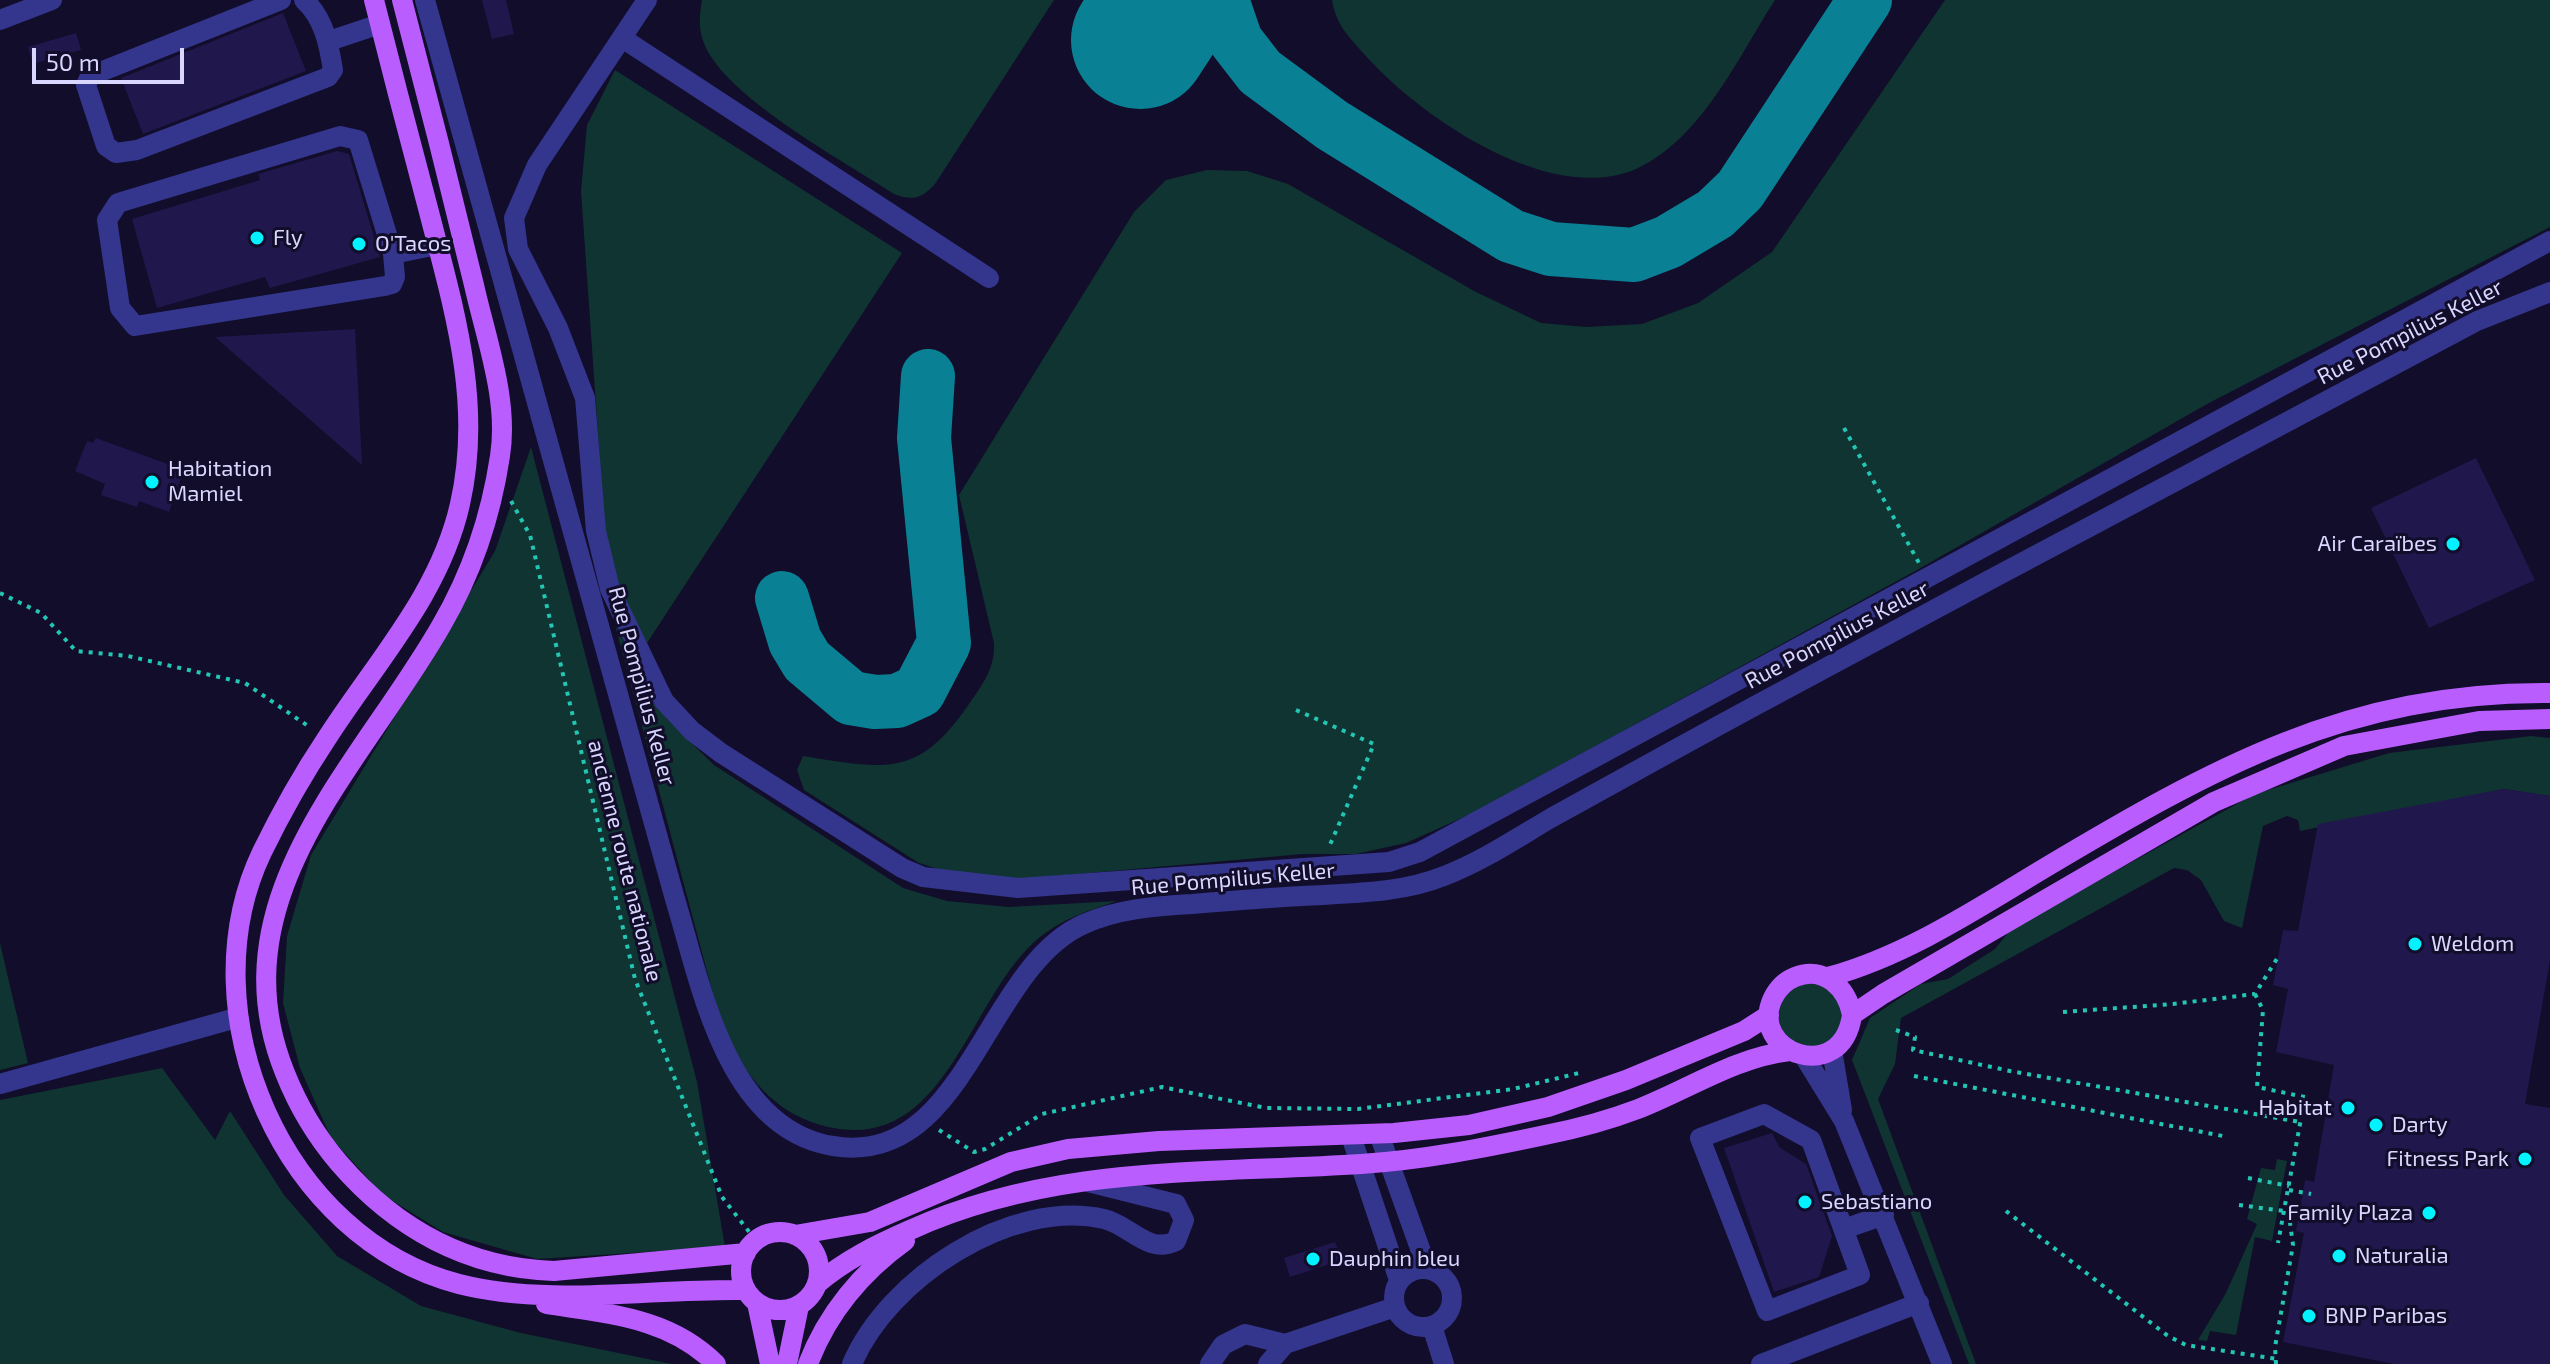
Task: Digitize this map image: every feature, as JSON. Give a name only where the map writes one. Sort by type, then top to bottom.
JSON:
[{"type":"main road","points":[[374,0],[458,321],[471,412],[460,505],[437,572],[326,739],[267,843],[252,879],[235,966],[236,1018],[265,1107],[292,1160],[345,1220],[408,1263],[453,1282],[531,1301],[644,1320],[677,1333],[716,1364]]},
{"type":"main road","points":[[402,0],[495,374],[501,449],[481,540],[463,585],[440,628],[318,814],[285,883],[265,968],[264,1004],[272,1040],[290,1086],[320,1141],[384,1210],[459,1253],[524,1270],[554,1271],[751,1247],[773,1233],[795,1235],[870,1222],[1011,1162],[1068,1149],[1159,1141],[1379,1134],[1469,1125],[1548,1107],[1641,1074],[1744,1031],[1769,1015]]},
{"type":"main road","points":[[1797,1053],[1774,1036],[1769,1015],[1771,1003],[1784,983],[1805,974],[1828,977],[1900,951],[2209,773],[2287,740],[2346,720],[2424,703],[2550,693]]},
{"type":"main road","points":[[1852,1015],[1914,974],[2214,802],[2331,752],[2382,737],[2479,721],[2550,719]]},
{"type":"main road","points":[[787,1364],[799,1306],[817,1284],[853,1257],[938,1216],[989,1199],[1077,1180],[1159,1171],[1360,1164],[1471,1150],[1557,1133],[1637,1109],[1756,1058],[1832,1050],[1846,1035],[1852,1015],[1845,993],[1828,977]]},
{"type":"main road","points":[[808,1364],[828,1320],[854,1287],[888,1254],[938,1216]]},
{"type":"main road","points":[[795,1235],[816,1255],[817,1284]]},
{"type":"main road","points":[[751,1247],[741,1272],[752,1296],[770,1364]]},
{"type":"main road","points":[[519,1296],[752,1296],[785,1310],[799,1306]]},
{"type":"street","points":[[0,20],[52,0]]},
{"type":"street","points":[[281,0],[90,76],[86,85],[106,146],[116,153],[137,150],[322,81],[333,70],[329,41],[315,4]]},
{"type":"street","name":"Rue Pompilius Keller","points":[[425,0],[675,899],[715,1028],[731,1065],[774,1119],[799,1135],[832,1146],[868,1147],[899,1137],[924,1119],[966,1068],[1022,979],[1044,952],[1068,932],[1089,922],[1140,907],[1380,892],[1446,876],[1761,702],[2449,336],[2550,292]]},
{"type":"street","points":[[647,0],[537,165],[514,218],[518,249],[558,328],[585,398],[596,531],[610,589],[664,701],[692,731],[721,753],[902,868],[923,877],[1018,888],[1389,862],[1445,841],[2550,241]]},
{"type":"street","points":[[329,41],[380,24]]},
{"type":"street","points":[[622,38],[989,278]]},
{"type":"street","points":[[340,136],[358,140],[393,254],[395,277],[392,284],[385,286],[135,326],[120,308],[107,220],[118,203],[340,136]]},
{"type":"street","points":[[393,254],[437,245]]},
{"type":"street","points":[[0,1084],[236,1018]]},
{"type":"street","points":[[1832,1050],[1844,1121]]},
{"type":"street","points":[[1797,1053],[1844,1121],[1942,1364]]},
{"type":"street","points":[[1764,1114],[1811,1140],[1844,1229],[1860,1275],[1767,1311],[1700,1138],[1764,1114]]},
{"type":"street","points":[[1379,1134],[1427,1268],[1446,1279],[1451,1289],[1449,1312],[1432,1326],[1410,1324],[1395,1307],[1395,1289],[1407,1273],[1427,1268]]},
{"type":"street","points":[[1351,1136],[1399,1280]]},
{"type":"street","points":[[852,1364],[872,1328],[906,1287],[964,1247],[989,1234],[1042,1219],[1076,1217],[1103,1219],[1120,1225],[1143,1241],[1160,1246],[1176,1241],[1184,1220],[1176,1204],[1077,1180]]},
{"type":"street","points":[[1844,1229],[1884,1215]]},
{"type":"street","points":[[1761,1364],[1919,1303]]},
{"type":"street","points":[[1268,1364],[1291,1342],[1395,1307]]},
{"type":"street","points":[[1432,1326],[1444,1364]]},
{"type":"street","points":[[1210,1364],[1223,1345],[1245,1334],[1291,1342]]},
{"type":"street","points":[[1278,1364],[1291,1342]]},
{"type":"path","points":[[1844,428],[1928,579]]},
{"type":"path","name":"ancienne route nationale","points":[[497,476],[530,535],[635,979],[722,1197],[751,1247]]},
{"type":"path","points":[[0,593],[41,613],[76,651],[128,656],[245,683],[326,739]]},
{"type":"path","points":[[1296,710],[1374,744],[1320,867]]},
{"type":"path","points":[[2255,994],[2278,957]]},
{"type":"path","points":[[2063,1012],[2159,1006],[2255,994]]},
{"type":"path","points":[[2255,994],[2263,1010],[2257,1087],[2305,1097],[2278,1243]]},
{"type":"path","points":[[1896,1030],[1915,1037],[1913,1050],[2010,1071],[2300,1122]]},
{"type":"path","points":[[924,1119],[974,1152],[985,1149],[1042,1114],[1162,1087],[1266,1108],[1358,1109],[1513,1089],[1579,1073]]},
{"type":"path","points":[[1914,1076],[2228,1137]]},
{"type":"path","points":[[2248,1178],[2311,1194]]},
{"type":"path","points":[[2006,1211],[2168,1336],[2186,1345],[2276,1361],[2275,1347],[2293,1245],[2287,1202]]},
{"type":"path","points":[[2239,1205],[2285,1211]]},
{"type":"green space","points":[[702,0],[1054,0],[935,184],[921,196],[906,198],[894,194],[819,147],[739,89],[719,68],[706,48],[700,24]]},
{"type":"green space","points":[[1332,0],[1775,0],[1717,94],[1682,137],[1638,168],[1604,177],[1567,176],[1528,166],[1490,150],[1453,129],[1389,79],[1365,55],[1340,24]]},
{"type":"green space","points":[[1945,0],[2550,0],[2550,227],[2207,404],[1917,570],[1473,813],[1406,843],[1356,854],[1303,854],[1011,880],[954,874],[919,863],[804,790],[797,770],[803,756],[878,765],[916,757],[951,728],[983,683],[990,668],[994,643],[959,495],[1134,212],[1166,180],[1207,170],[1247,171],[1288,184],[1474,291],[1541,323],[1586,327],[1642,324],[1698,303],[1772,252]]},
{"type":"green space","points":[[615,70],[902,253],[647,643],[623,603],[606,548],[581,191],[587,125]]},
{"type":"green space","points":[[531,447],[697,1082],[725,1247],[537,1259],[443,1232],[383,1195],[331,1138],[300,1068],[283,1003],[287,936],[311,855],[495,551]]},
{"type":"green space","points":[[615,625],[667,719],[714,765],[903,888],[947,901],[1009,907],[1117,901],[1067,920],[1040,937],[1015,963],[952,1064],[929,1094],[902,1117],[869,1129],[828,1127],[794,1114],[756,1083],[725,1039]]},
{"type":"green space","points":[[2531,736],[2550,738],[2550,796],[2504,789],[2300,831],[2298,820],[2287,816],[2263,826],[2242,928],[2224,921],[2201,880],[2187,870],[2174,868],[1901,1018],[1895,1064],[1878,1099],[1976,1364],[1969,1364],[1852,1060],[1870,1018],[1921,984],[1948,979],[1995,949],[2012,928],[2255,794],[2389,753]]},
{"type":"green space","points":[[0,943],[28,1063],[0,1070]]},
{"type":"green space","points":[[1810,983],[1833,992],[1842,1015],[1833,1038],[1810,1047],[1787,1038],[1778,1015],[1787,992]]},
{"type":"green space","points":[[162,1068],[215,1140],[230,1111],[284,1195],[337,1256],[421,1306],[521,1333],[672,1364],[0,1364],[0,1100]]},
{"type":"green space","points":[[2277,1159],[2287,1161],[2272,1241],[2255,1237],[2236,1335],[2210,1331],[2207,1341],[2198,1340],[2226,1293],[2257,1224],[2247,1219],[2261,1168],[2275,1170]]},
{"type":"building","points":[[482,0],[506,0],[514,34],[492,39]]},
{"type":"building","points":[[283,13],[306,71],[143,134],[121,78]]},
{"type":"building","points":[[76,33],[81,50],[33,64],[28,47]]},
{"type":"building","name":"Fly","points":[[337,151],[349,154],[380,257],[270,288],[265,277],[157,308],[132,219],[260,180],[258,174]]},
{"type":"building","points":[[355,329],[362,465],[215,337]]},
{"type":"building","points":[[96,438],[184,470],[169,512],[139,501],[137,507],[101,495],[105,484],[75,471],[87,441],[93,443]]},
{"type":"building","name":"Air Caraïbes","points":[[2476,458],[2535,580],[2429,628],[2371,508]]},
{"type":"building","points":[[2504,789],[2550,796],[2550,960],[2525,1104],[2550,1108],[2550,1364],[2394,1364],[2283,1342],[2304,1233],[2296,1231],[2305,1180],[2314,1182],[2334,1065],[2276,1052],[2288,989],[2273,985],[2283,930],[2298,931],[2318,824]]},
{"type":"building","points":[[1772,1133],[1779,1147],[1806,1164],[1832,1236],[1819,1277],[1774,1292],[1724,1148]]},
{"type":"building","name":"Dauphin bleu","points":[[1335,1242],[1342,1260],[1290,1277],[1284,1258]]},
{"type":"taxiway","points":[[1222,0],[1236,41],[1260,72],[1332,125],[1511,236],[1551,249],[1634,255],[1668,242],[1715,214],[1740,190],[1865,0]]},
{"type":"taxiway","points":[[782,598],[795,641],[807,661],[851,698],[875,702],[897,701],[919,691],[944,643],[924,438],[928,376]]},
{"type":"runway","points":[[1140,40],[1166,0]]},
{"type":"place","name":"Fly","points":[[257,238]]},
{"type":"place","name":"O'Tacos","points":[[359,244]]},
{"type":"place","name":"Habitation Mamiel","points":[[152,482]]},
{"type":"place","name":"Air Caraïbes","points":[[2453,544]]},
{"type":"place","name":"Weldom","points":[[2415,944]]},
{"type":"place","name":"Habitat","points":[[2348,1108]]},
{"type":"place","name":"Darty","points":[[2376,1125]]},
{"type":"place","name":"Fitness Park","points":[[2525,1159]]},
{"type":"place","name":"Sebastiano","points":[[1805,1202]]},
{"type":"place","name":"Family Plaza","points":[[2429,1213]]},
{"type":"place","name":"Naturalia","points":[[2339,1256]]},
{"type":"place","name":"Dauphin bleu","points":[[1313,1259]]},
{"type":"place","name":"BNP Paribas","points":[[2309,1316]]}]
